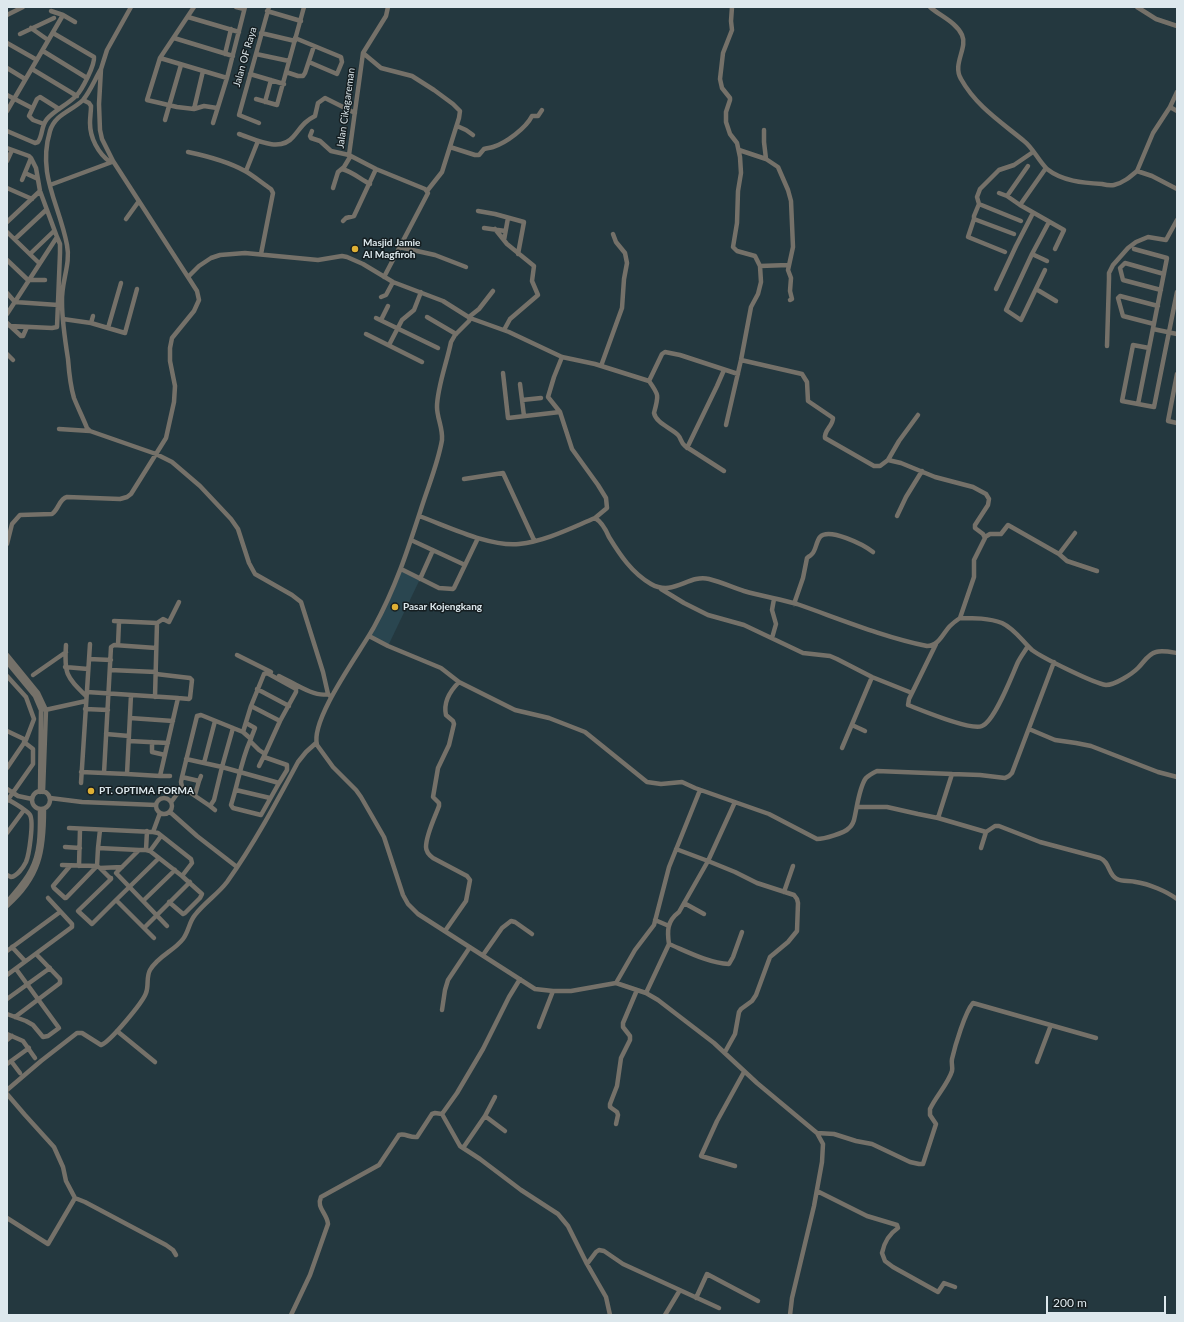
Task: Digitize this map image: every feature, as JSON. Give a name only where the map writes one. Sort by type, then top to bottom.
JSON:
[{"type":"street","points":[[7,15],[23,7]]},
{"type":"street","points":[[90,431],[87,428],[74,397],[71,384],[62,301],[63,285],[69,258],[61,221],[50,185],[45,156],[51,129],[59,116],[83,100],[101,69],[107,50],[131,7]]},
{"type":"street","points":[[194,7],[160,58],[147,100],[170,106],[194,109],[204,106],[217,108]]},
{"type":"street","points":[[213,124],[227,78],[245,8],[236,7]]},
{"type":"street","points":[[256,99],[277,105],[304,7]]},
{"type":"street","name":"Jalan Cikagareman","points":[[388,7],[386,16],[363,53],[349,156],[376,169],[408,181],[427,191]]},
{"type":"street","points":[[726,425],[741,360],[751,307],[760,285],[761,275],[758,259],[754,255],[735,251],[733,248],[737,223],[738,191],[741,173],[737,143],[730,134],[726,122],[726,112],[730,99],[722,88],[720,79],[723,52],[732,30],[732,7]]},
{"type":"street","points":[[930,7],[959,30],[962,36],[961,57],[958,72],[975,101],[1026,143],[1038,160],[1046,168],[1064,178],[1092,184],[1113,185],[1127,180],[1137,171],[1153,133],[1170,108],[1177,92]]},
{"type":"street","points":[[1137,7],[1156,19],[1177,26]]},
{"type":"street","points":[[50,9],[75,22]]},
{"type":"street","points":[[50,9],[56,25]]},
{"type":"street","points":[[268,9],[301,21]]},
{"type":"street","name":"Jalan OF Raya","points":[[259,123],[239,115],[239,111],[268,9]]},
{"type":"street","points":[[7,111],[63,15]]},
{"type":"street","points":[[188,17],[239,32]]},
{"type":"street","points":[[20,34],[54,18]]},
{"type":"street","points":[[31,28],[48,40]]},
{"type":"street","points":[[225,54],[231,29]]},
{"type":"street","points":[[7,131],[38,143],[40,141],[44,124],[59,108],[77,96],[87,78],[93,65],[94,57],[53,33]]},
{"type":"street","points":[[261,33],[295,39],[341,57],[342,62],[337,74],[309,62]]},
{"type":"street","points":[[174,38],[232,56]]},
{"type":"street","points":[[7,43],[37,60]]},
{"type":"street","points":[[286,72],[303,76],[314,46]]},
{"type":"street","points":[[43,51],[87,78]]},
{"type":"street","points":[[363,53],[381,68],[412,76],[453,104],[460,112],[457,126],[440,176],[427,191],[428,195],[384,277]]},
{"type":"street","points":[[256,54],[289,61]]},
{"type":"street","points":[[160,58],[227,78]]},
{"type":"street","points":[[165,120],[181,65]]},
{"type":"street","points":[[7,68],[25,79]]},
{"type":"street","points":[[32,69],[77,96]]},
{"type":"street","points":[[7,544],[12,524],[20,515],[52,514],[62,500],[67,497],[120,499],[127,497],[135,488],[166,438],[174,402],[175,386],[170,361],[172,338],[194,311],[199,300],[197,291],[188,276],[112,162],[102,139],[100,130],[99,104],[101,69]]},
{"type":"street","points":[[194,109],[203,71]]},
{"type":"street","points":[[250,74],[284,84]]},
{"type":"street","points":[[265,102],[271,80]]},
{"type":"street","points":[[7,94],[32,108]]},
{"type":"street","points":[[44,124],[30,118],[29,113],[37,99],[40,97],[59,108]]},
{"type":"street","points":[[239,134],[258,141],[282,145],[289,142],[307,119],[315,116],[318,103],[323,98],[355,113]]},
{"type":"street","points":[[83,100],[91,106],[91,133],[96,145],[104,157],[112,162]]},
{"type":"street","points":[[1170,108],[1177,111]]},
{"type":"street","points":[[450,147],[479,155],[484,149],[494,147],[512,137],[525,126],[532,116],[538,116],[542,110]]},
{"type":"street","points":[[457,126],[466,130],[473,136]]},
{"type":"street","points":[[764,130],[766,159]]},
{"type":"street","points":[[312,131],[310,136],[311,138],[320,141],[331,151],[349,156],[342,169],[338,172],[334,188]]},
{"type":"street","points":[[246,171],[258,141]]},
{"type":"street","points":[[7,161],[10,149],[31,158],[36,168],[40,192],[46,210],[60,244],[58,324],[56,328],[8,325]]},
{"type":"street","points":[[739,150],[766,159],[778,166],[786,185],[790,201],[793,247],[788,265],[788,272],[791,278],[790,291],[792,299],[790,300]]},
{"type":"street","points":[[188,152],[206,156],[246,171],[271,189],[272,193],[261,254]]},
{"type":"street","points":[[1005,252],[968,237],[979,204],[977,199],[978,192],[1002,168],[1016,164],[1033,152]]},
{"type":"street","points":[[22,180],[31,158]]},
{"type":"street","points":[[50,185],[112,162]]},
{"type":"street","points":[[1007,196],[1028,166]]},
{"type":"street","points":[[1020,204],[1046,168]]},
{"type":"street","points":[[342,169],[352,172],[358,178],[370,184]]},
{"type":"street","points":[[343,221],[346,218],[354,216],[376,169]]},
{"type":"street","points":[[1137,171],[1152,176],[1177,189]]},
{"type":"street","points":[[25,173],[38,179]]},
{"type":"street","points":[[7,188],[32,198]]},
{"type":"street","points":[[7,222],[40,192]]},
{"type":"street","points":[[999,193],[1007,196],[1033,213],[1064,230],[1055,249]]},
{"type":"street","points":[[126,219],[139,201]]},
{"type":"street","points":[[979,204],[1021,221]]},
{"type":"street","points":[[15,239],[46,210]]},
{"type":"street","points":[[478,211],[524,222],[518,254]]},
{"type":"street","points":[[996,289],[1033,213]]},
{"type":"street","points":[[504,240],[508,218]]},
{"type":"street","points":[[974,219],[1014,234]]},
{"type":"street","points":[[1107,346],[1110,269],[1128,248],[1143,238],[1150,236],[1164,241],[1166,240],[1177,220]]},
{"type":"street","points":[[1045,270],[1021,320],[1006,310],[1032,254],[1049,222]]},
{"type":"street","points":[[484,228],[505,231]]},
{"type":"street","points":[[495,230],[518,254],[534,266],[532,281],[538,295],[510,319],[504,330]]},
{"type":"street","points":[[30,254],[54,231]]},
{"type":"street","points":[[7,232],[39,263]]},
{"type":"street","points":[[601,366],[622,308],[627,263],[625,253],[616,242],[612,234]]},
{"type":"street","points":[[7,314],[57,237]]},
{"type":"street","points":[[399,247],[435,256],[466,267]]},
{"type":"street","points":[[1134,249],[1167,258],[1138,404]]},
{"type":"street","points":[[188,276],[211,258],[220,255],[245,253],[276,255],[295,259],[318,260],[342,256],[354,259],[393,282],[443,301],[469,317],[504,330],[562,356],[649,380],[658,396],[654,416],[678,436],[682,444],[687,448],[724,471]]},
{"type":"street","points":[[1032,254],[1047,262]]},
{"type":"street","points":[[7,260],[28,280],[45,280]]},
{"type":"street","points":[[1161,290],[1123,280],[1120,268],[1125,263],[1164,274]]},
{"type":"street","points":[[760,266],[788,265]]},
{"type":"street","points":[[34,271],[37,279]]},
{"type":"street","points":[[381,297],[386,295],[393,282]]},
{"type":"street","points":[[108,328],[120,283]]},
{"type":"street","points":[[63,319],[90,323],[125,333],[137,289]]},
{"type":"street","points":[[1036,289],[1056,301]]},
{"type":"street","points":[[493,291],[479,309],[469,317],[469,321],[456,334],[451,342],[438,391],[437,408],[442,428],[442,441],[431,481],[401,569],[369,636],[330,695],[319,727],[316,743],[318,748],[333,767],[359,793],[387,844],[401,889],[408,904],[418,914],[535,989],[553,991],[580,990],[616,983],[646,993],[658,1000],[725,1052],[744,1072],[816,1133],[822,1143],[823,1149],[817,1191],[792,1298],[790,1315]]},
{"type":"street","points":[[389,345],[397,328],[404,318],[414,310],[421,292]]},
{"type":"street","points":[[1149,348],[1133,345],[1122,401],[1154,407],[1177,292]]},
{"type":"street","points":[[7,293],[16,302],[58,305]]},
{"type":"street","points":[[1158,306],[1120,296],[1118,298],[1123,316],[1177,334]]},
{"type":"street","points":[[388,306],[378,319],[438,348]]},
{"type":"street","points":[[90,323],[93,316]]},
{"type":"street","points":[[427,317],[456,334]]},
{"type":"street","points":[[8,325],[22,336],[27,327]]},
{"type":"street","points":[[366,334],[422,362]]},
{"type":"street","points":[[649,380],[662,354],[665,352],[680,355],[738,374]]},
{"type":"street","points":[[7,354],[13,360]]},
{"type":"street","points":[[419,516],[478,538],[493,542],[515,544],[560,532],[595,518],[607,508],[606,498],[572,449],[560,412],[548,396],[562,356]]},
{"type":"street","points":[[741,360],[802,374],[807,382],[808,401],[833,418],[832,423],[825,434],[825,438],[874,466],[880,466],[888,460],[899,441],[918,415]]},
{"type":"street","points":[[687,448],[724,370]]},
{"type":"street","points":[[503,373],[508,418],[560,412]]},
{"type":"street","points":[[1177,374],[1168,421],[1177,423]]},
{"type":"street","points":[[520,384],[524,416]]},
{"type":"street","points":[[522,400],[541,398]]},
{"type":"street","points":[[59,429],[90,431],[156,454],[172,462],[200,486],[238,528],[249,563],[255,574],[292,595],[300,602],[330,695]]},
{"type":"street","points":[[888,460],[946,480],[973,487],[986,494],[989,499],[988,505],[975,526],[985,537]]},
{"type":"street","points":[[898,516],[906,497],[922,471]]},
{"type":"street","points":[[464,479],[504,473],[534,540]]},
{"type":"street","points":[[595,518],[604,528],[618,551],[634,572],[651,584],[684,603],[708,615],[734,622],[803,653],[830,656],[872,677],[912,693]]},
{"type":"street","points":[[1028,646],[1019,661],[995,711],[989,720],[982,726],[947,720],[908,705],[909,699],[937,642],[950,626],[960,618],[974,577],[974,560],[985,537],[990,534],[1001,534],[1008,525],[1059,554],[1067,561],[1097,572]]},
{"type":"street","points":[[1059,554],[1075,533]]},
{"type":"street","points":[[794,604],[803,578],[807,558],[812,554],[822,535],[826,534],[840,536],[873,552]]},
{"type":"street","points":[[401,569],[439,588],[452,589],[454,588],[478,538]]},
{"type":"street","points":[[411,540],[465,565]]},
{"type":"street","points":[[420,579],[433,550]]},
{"type":"street","points":[[661,589],[674,587],[705,578],[743,591],[794,604],[907,641],[927,646],[937,642]]},
{"type":"street","points":[[772,638],[776,624],[772,610],[774,599]]},
{"type":"street","points":[[118,645],[117,621],[157,624],[163,619],[169,622],[179,602]]},
{"type":"street","points":[[960,618],[988,619],[1004,624],[1037,653],[1088,678],[1108,685],[1132,673],[1154,652],[1162,651],[1177,653]]},
{"type":"street","points":[[155,697],[157,624]]},
{"type":"street","points":[[369,636],[388,646],[441,668],[459,682],[515,710],[549,718],[588,734],[647,782],[661,784],[682,782],[700,790],[769,814],[819,840],[849,829],[852,825],[858,807],[862,786],[866,779],[877,771],[980,775],[1005,778],[1010,776],[1054,662]]},
{"type":"street","points":[[81,783],[90,644]]},
{"type":"street","points":[[66,645],[65,667],[70,680],[86,696]]},
{"type":"street","points":[[104,773],[112,646],[118,645],[156,648]]},
{"type":"street","points":[[33,675],[66,652]]},
{"type":"street","points":[[7,655],[38,693],[43,710],[42,792]]},
{"type":"street","points":[[237,655],[316,694],[330,695]]},
{"type":"street","points":[[89,659],[111,660]]},
{"type":"street","points":[[7,662],[35,696],[43,710]]},
{"type":"street","points":[[65,667],[88,669]]},
{"type":"street","points":[[43,710],[86,696],[109,693],[190,698],[192,678],[156,673],[110,670]]},
{"type":"street","points":[[243,732],[251,706],[264,674],[266,673],[296,688],[296,692],[280,721],[259,766]]},
{"type":"street","points":[[7,676],[26,697],[34,719],[25,741],[9,761],[7,768]]},
{"type":"street","points":[[842,748],[872,677]]},
{"type":"street","points":[[445,931],[466,901],[470,880],[467,876],[429,855],[426,847],[439,806],[439,803],[433,797],[435,780],[438,768],[449,745],[454,724],[453,721],[446,715],[446,704],[450,693],[459,682]]},
{"type":"street","points":[[258,689],[289,706]]},
{"type":"street","points":[[127,774],[132,695]]},
{"type":"street","points":[[160,776],[178,698]]},
{"type":"street","points":[[251,706],[280,721]]},
{"type":"street","points":[[85,709],[108,710]]},
{"type":"street","points":[[172,802],[168,798],[161,798],[157,801],[157,810],[160,813],[165,814],[170,812],[173,807],[172,802],[182,787],[181,782],[186,758],[197,716],[201,715],[243,732],[250,740],[258,750],[264,755],[287,765],[287,770],[261,814],[231,807],[246,750],[250,740],[255,728],[246,723]]},
{"type":"street","points":[[130,718],[173,721]]},
{"type":"street","points":[[204,763],[215,721]]},
{"type":"street","points":[[852,725],[865,731]]},
{"type":"street","points":[[210,806],[214,800],[233,728]]},
{"type":"street","points":[[1029,729],[1055,740],[1091,746],[1158,772],[1177,776]]},
{"type":"street","points":[[7,731],[25,741],[34,749],[33,764],[7,800],[29,814],[31,820],[26,863],[15,876],[11,877],[7,875]]},
{"type":"street","points":[[106,734],[129,739],[168,743]]},
{"type":"street","points":[[152,742],[152,752],[165,755]]},
{"type":"street","points":[[7,1090],[77,1032],[82,1033],[101,1045],[112,1038],[144,998],[147,989],[148,976],[155,962],[180,942],[186,934],[196,914],[226,884],[255,839],[298,762],[316,743]]},
{"type":"street","points":[[246,750],[258,750]]},
{"type":"street","points":[[186,758],[279,783]]},
{"type":"street","points":[[81,772],[170,776]]},
{"type":"street","points":[[938,818],[952,774]]},
{"type":"street","points":[[195,795],[201,776]]},
{"type":"street","points":[[182,777],[199,781]]},
{"type":"street","points":[[182,787],[215,810]]},
{"type":"street","points":[[7,789],[18,796],[32,799]]},
{"type":"street","points":[[236,790],[270,798]]},
{"type":"street","points":[[616,983],[641,940],[653,927],[663,888],[676,849],[700,790]]},
{"type":"street","points":[[32,799],[35,794],[42,792],[47,794],[50,798],[82,802],[156,805]]},
{"type":"street","points":[[42,809],[49,805],[50,798]]},
{"type":"street","points":[[32,799],[33,804],[42,809]]},
{"type":"street","points":[[646,993],[669,944],[669,926],[673,917],[679,912],[708,861],[735,802]]},
{"type":"street","points":[[858,807],[885,807],[938,818],[986,832]]},
{"type":"street","points":[[7,902],[23,883],[32,869],[37,855],[42,809]]},
{"type":"street","points":[[7,906],[13,901],[30,879],[39,861],[43,835],[42,809]]},
{"type":"street","points":[[7,833],[24,810]]},
{"type":"street","points":[[170,812],[197,836],[237,867]]},
{"type":"street","points":[[153,832],[160,813]]},
{"type":"street","points":[[981,848],[986,832],[997,826],[1040,842],[1100,858],[1106,862],[1115,878],[1122,881],[1136,882],[1151,886],[1170,894],[1177,899]]},
{"type":"street","points":[[69,828],[153,832],[161,836],[192,859],[192,863],[182,876]]},
{"type":"street","points":[[79,866],[80,829]]},
{"type":"street","points":[[100,830],[98,848],[99,867],[110,879]]},
{"type":"street","points":[[147,831],[148,850]]},
{"type":"street","points":[[148,850],[161,836]]},
{"type":"street","points":[[65,847],[80,848]]},
{"type":"street","points":[[98,848],[148,850],[190,882],[202,894],[200,898],[183,914],[170,902]]},
{"type":"street","points":[[676,849],[735,872],[757,883],[793,894],[798,900],[797,931],[788,942],[770,957],[756,995],[752,1001],[739,1012],[735,1034],[725,1052]]},
{"type":"street","points":[[139,850],[78,910],[78,912],[92,924],[159,858]]},
{"type":"street","points":[[62,865],[122,867]]},
{"type":"street","points":[[70,866],[53,886],[64,898],[66,898],[99,867]]},
{"type":"street","points":[[784,892],[793,866]]},
{"type":"street","points":[[143,901],[175,870]]},
{"type":"street","points":[[116,873],[167,926]]},
{"type":"street","points":[[144,928],[190,882]]},
{"type":"street","points":[[11,972],[72,928],[72,924],[48,898]]},
{"type":"street","points":[[116,900],[154,938]]},
{"type":"street","points":[[684,903],[704,914]]},
{"type":"street","points":[[7,951],[60,912]]},
{"type":"street","points":[[656,920],[669,926]]},
{"type":"street","points":[[483,955],[502,928],[510,921],[515,922],[532,934]]},
{"type":"street","points":[[669,944],[701,957],[720,963],[729,964],[742,932]]},
{"type":"street","points":[[12,947],[25,961]]},
{"type":"street","points":[[442,1010],[448,980],[470,947]]},
{"type":"street","points":[[15,1017],[60,983],[60,979],[36,954]]},
{"type":"street","points":[[7,966],[11,972],[27,984],[59,1028],[44,1037],[33,1025],[7,1014]]},
{"type":"street","points":[[7,999],[50,968]]},
{"type":"street","points":[[442,1114],[457,1093],[483,1049],[509,997],[520,979]]},
{"type":"street","points":[[616,1124],[618,1115],[617,1112],[611,1109],[610,1104],[616,1090],[621,1058],[630,1040],[630,1036],[623,1027],[623,1023],[637,990]]},
{"type":"street","points":[[539,1027],[553,991]]},
{"type":"street","points":[[816,1133],[834,1134],[872,1144],[910,1162],[922,1164],[925,1161],[936,1124],[930,1115],[930,1109],[953,1069],[953,1054],[971,1004],[974,1003],[1096,1038]]},
{"type":"street","points":[[1037,1062],[1051,1025]]},
{"type":"street","points":[[118,1031],[155,1062]]},
{"type":"street","points":[[7,1034],[23,1041],[35,1058]]},
{"type":"street","points":[[7,1040],[12,1036]]},
{"type":"street","points":[[20,1073],[9,1062],[29,1048]]},
{"type":"street","points":[[735,1166],[701,1156],[720,1115],[744,1072]]},
{"type":"street","points":[[7,1094],[54,1146],[63,1167],[66,1181],[75,1198],[166,1245],[173,1250],[176,1255]]},
{"type":"street","points":[[463,1148],[485,1116],[495,1097]]},
{"type":"street","points":[[291,1315],[310,1275],[328,1224],[328,1220],[320,1207],[319,1201],[321,1197],[380,1164],[399,1135],[403,1134],[413,1138],[416,1137],[432,1114],[442,1114]]},
{"type":"street","points":[[442,1114],[457,1143],[480,1158],[521,1190],[558,1214],[568,1226],[606,1297],[610,1315]]},
{"type":"street","points":[[485,1116],[505,1131]]},
{"type":"street","points":[[817,1191],[866,1216],[897,1224],[898,1228],[892,1232],[888,1238],[882,1253],[885,1261],[893,1267],[938,1292],[944,1283],[955,1287]]},
{"type":"street","points":[[7,1218],[48,1244],[75,1198]]},
{"type":"street","points":[[587,1264],[599,1250],[623,1264],[719,1308]]},
{"type":"street","points":[[696,1298],[707,1274],[758,1301]]},
{"type":"street","points":[[665,1315],[680,1290]]},
{"type":"shaded area","name":"Pasar Kojengkang","points":[[401,569],[420,579],[388,646],[369,636]]},
{"type":"place","name":"Masjid Jamie Al Magfiroh","points":[[355,249]]},
{"type":"place","name":"Pasar Kojengkang","points":[[395,607]]},
{"type":"place","name":"PT. OPTIMA FORMA","points":[[91,791]]}]
